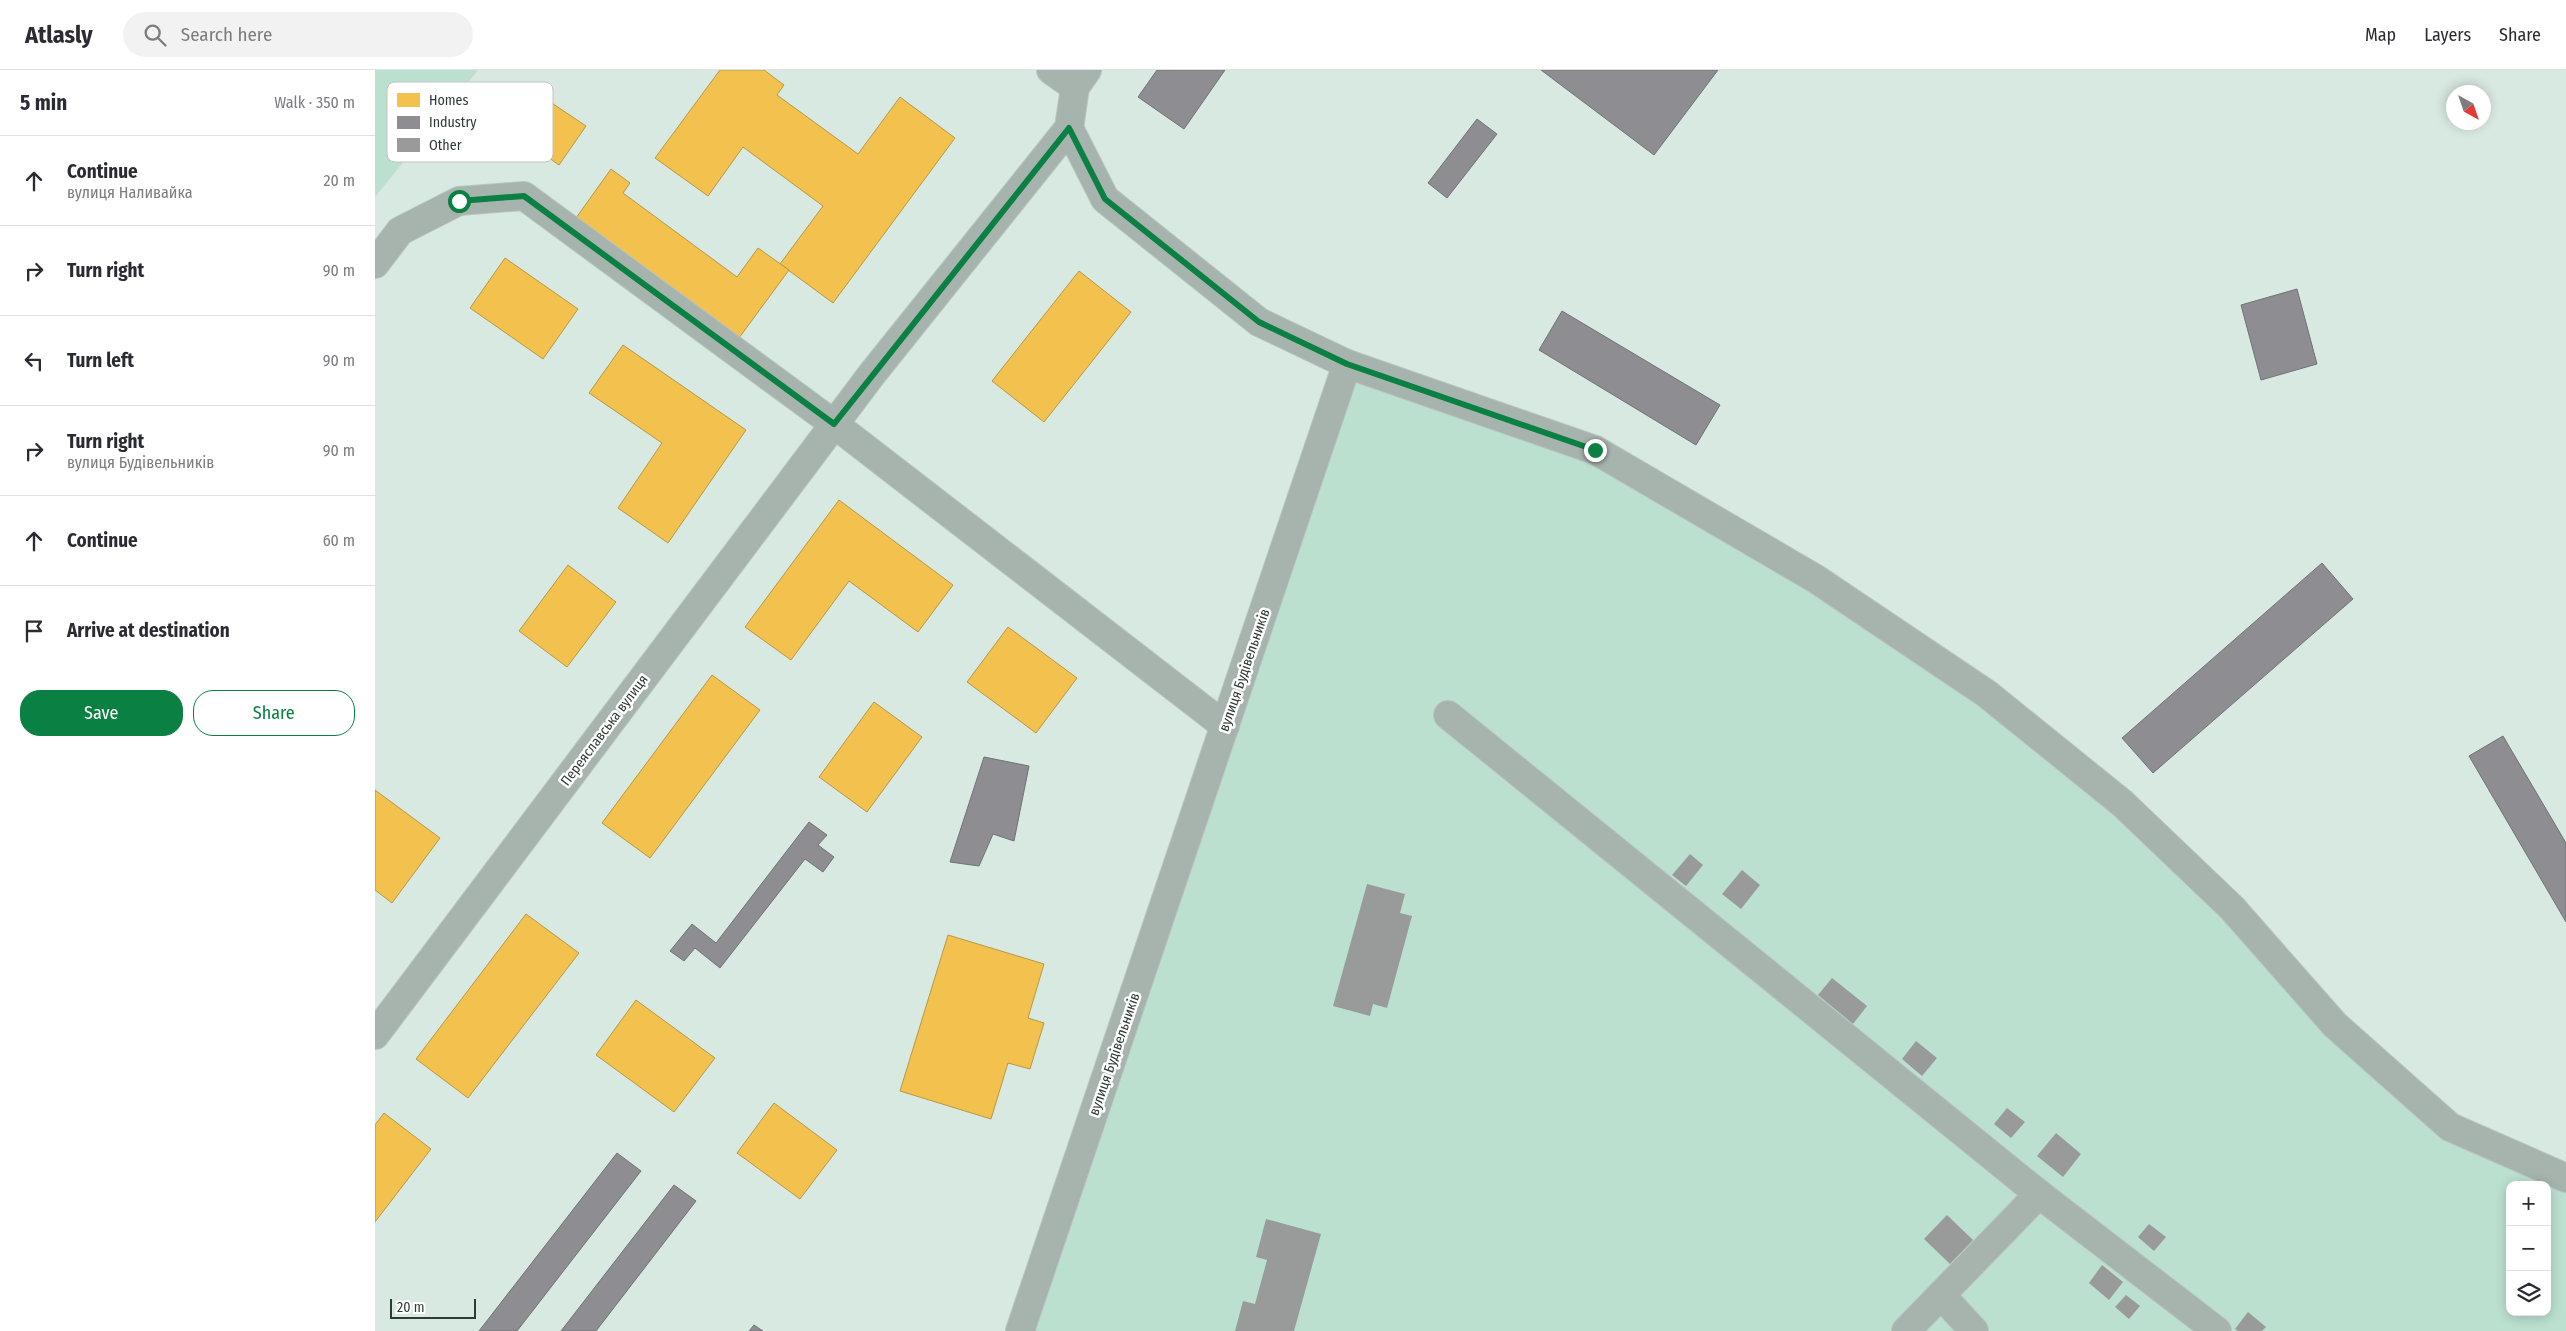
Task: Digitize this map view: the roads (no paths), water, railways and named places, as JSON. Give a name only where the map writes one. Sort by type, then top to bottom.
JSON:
[{"type":"street","points":[[1051,70],[1081,78],[1069,128],[1105,199],[1259,322],[1347,364],[1595,450],[1816,579],[1987,694],[2122,803],[2232,908],[2335,1025],[2450,1126],[2566,1178]]},
{"type":"street","name":"Переяславська вулиця","points":[[375,1035],[834,424],[1069,128]]},
{"type":"street","points":[[375,264],[400,231],[459,201],[524,196],[834,424],[1225,726]]},
{"type":"street","name":"вулиця Будівельників","points":[[1020,1331],[1347,364]]},
{"type":"street","points":[[1449,715],[2039,1194],[2217,1331]]},
{"type":"street","points":[[1906,1331],[2039,1194]]},
{"type":"street","points":[[1941,1295],[1974,1331]]}]
